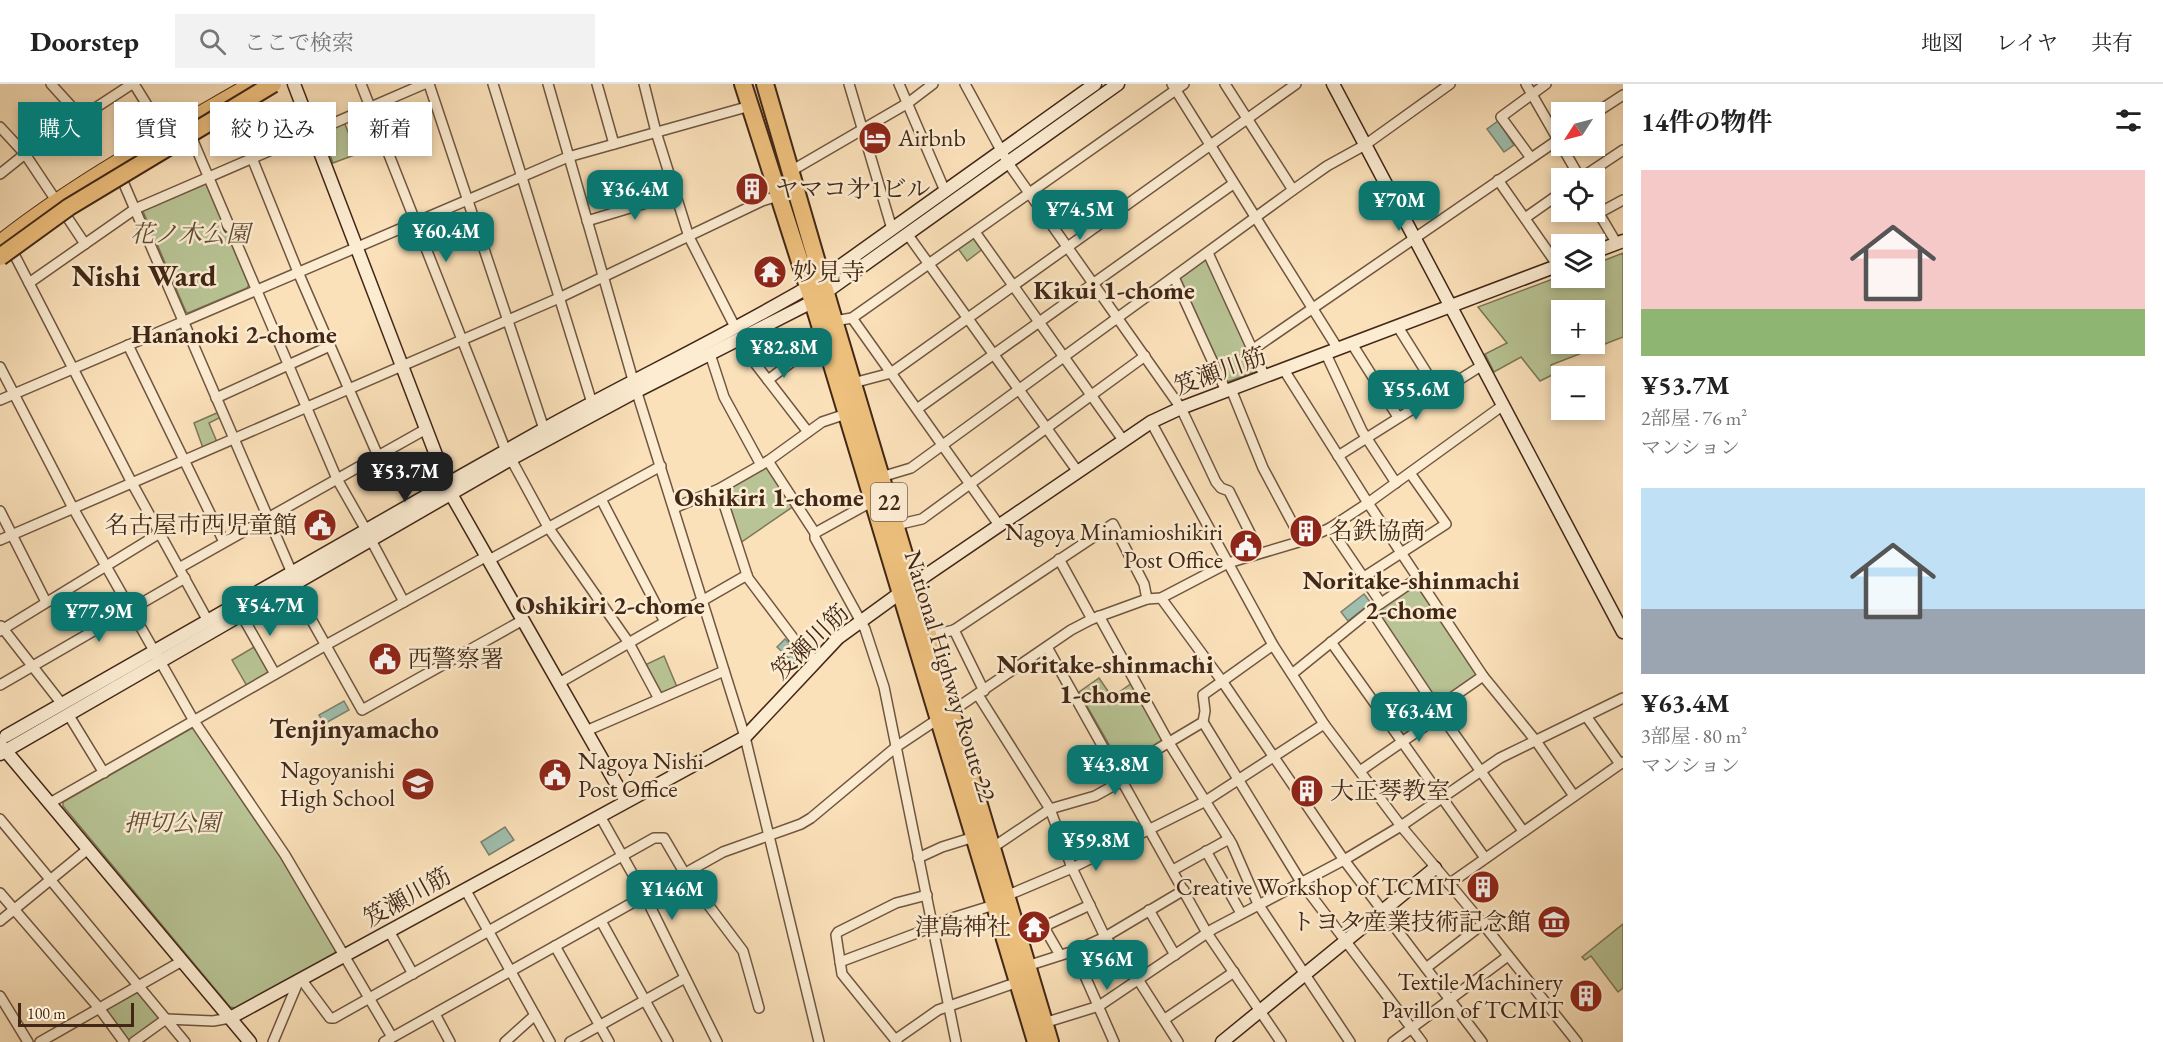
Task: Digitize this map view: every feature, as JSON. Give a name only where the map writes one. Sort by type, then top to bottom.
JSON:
[{"type":"highway","points":[[3,252],[29,222],[256,84]]},
{"type":"highway","points":[[3,252],[69,207],[273,84]]},
{"type":"highway","name":"National Highway Route 22","points":[[743,84],[778,196],[817,290],[834,321],[896,525],[907,588],[945,716],[992,848],[1000,901],[1018,982],[1038,1042]]},
{"type":"highway","name":"National Highway Route 22","points":[[765,84],[791,171],[817,290],[827,350],[873,501],[907,588],[929,636],[945,716],[974,837],[1027,966],[1044,1023],[1038,1042]]},
{"type":"main road","points":[[198,115],[251,84]]},
{"type":"main road","points":[[198,132],[280,84]]},
{"type":"main road","points":[[3,252],[57,201],[130,156]]},
{"type":"main road","points":[[3,252],[157,156]]},
{"type":"street","points":[[51,84],[67,102]]},
{"type":"street","points":[[102,104],[133,84],[145,102]]},
{"type":"street","points":[[294,84],[301,102]]},
{"type":"street","points":[[361,84],[368,102]]},
{"type":"street","points":[[382,102],[424,84]]},
{"type":"street","points":[[429,84],[544,429]]},
{"type":"street","points":[[493,84],[592,403]]},
{"type":"street","points":[[548,84],[635,386],[745,737],[819,1042]]},
{"type":"street","points":[[597,84],[614,144]]},
{"type":"street","points":[[644,84],[656,132],[689,237],[751,358],[808,432]]},
{"type":"street","points":[[849,84],[892,229]]},
{"type":"street","points":[[899,84],[945,191]]},
{"type":"street","points":[[791,171],[908,103],[933,84]]},
{"type":"street","points":[[964,84],[1008,163],[1181,408],[1218,486],[1229,492],[1260,553]]},
{"type":"street","points":[[157,656],[208,621],[292,579],[508,455],[817,290],[892,229],[1095,84]]},
{"type":"street","points":[[508,455],[544,429],[592,403],[710,354],[738,332],[762,327],[817,290],[908,235],[1118,84]]},
{"type":"street","points":[[1224,84],[1293,190]]},
{"type":"street","points":[[853,383],[891,373],[1296,84]]},
{"type":"street","points":[[1333,84],[1502,406],[1619,615],[1623,632]]},
{"type":"street","points":[[1432,84],[1438,93]]},
{"type":"street","points":[[881,477],[911,468],[943,446],[1293,190],[1327,166],[1365,145],[1450,84]]},
{"type":"street","points":[[1526,84],[1551,124]]},
{"type":"street","points":[[1530,158],[1501,117],[1546,84]]},
{"type":"street","points":[[834,321],[852,318],[1030,194],[1178,86],[1209,146],[1312,309],[1366,437],[1396,483]]},
{"type":"street","points":[[1605,107],[1623,95]]},
{"type":"street","points":[[0,400],[568,157],[750,106]]},
{"type":"street","points":[[0,127],[18,146]]},
{"type":"street","points":[[1252,350],[1551,144]]},
{"type":"street","points":[[1596,168],[1623,150]]},
{"type":"street","points":[[198,151],[337,479],[404,602]]},
{"type":"street","points":[[0,174],[22,156]]},
{"type":"street","points":[[26,156],[85,244]]},
{"type":"street","points":[[29,283],[135,209],[257,156]]},
{"type":"street","points":[[321,156],[449,489],[626,801]]},
{"type":"street","points":[[390,156],[508,455],[548,527],[629,643],[659,699]]},
{"type":"street","points":[[252,158],[298,272],[378,456]]},
{"type":"street","points":[[122,177],[292,579],[362,710],[523,620]]},
{"type":"street","points":[[1498,180],[1551,253]]},
{"type":"street","points":[[917,409],[1233,183]]},
{"type":"street","points":[[587,221],[676,194]]},
{"type":"street","points":[[0,540],[559,298],[762,201],[778,196]]},
{"type":"street","points":[[1525,218],[1551,200]]},
{"type":"street","points":[[1605,206],[1623,200]]},
{"type":"street","points":[[1605,220],[1620,242],[1605,248]]},
{"type":"street","points":[[975,232],[1123,440]]},
{"type":"street","points":[[908,235],[1078,472]]},
{"type":"street","points":[[3,252],[29,283],[132,483],[208,621]]},
{"type":"street","points":[[1208,253],[1265,377]]},
{"type":"street","name":"笈瀬川筋","points":[[230,1018],[745,737],[838,638],[907,588],[1151,422],[1181,408],[1551,268]]},
{"type":"street","points":[[1174,277],[1229,390],[1263,468],[1302,541]]},
{"type":"street","points":[[852,318],[999,525]]},
{"type":"street","points":[[751,358],[765,334],[762,327]]},
{"type":"street","points":[[1398,327],[1438,391]]},
{"type":"street","points":[[1352,344],[1398,417]]},
{"type":"street","points":[[128,345],[224,542]]},
{"type":"street","points":[[216,398],[330,346]]},
{"type":"street","points":[[768,380],[793,361],[827,350]]},
{"type":"street","points":[[710,354],[724,397],[765,463],[815,533],[815,538],[861,621],[884,687],[956,1042]]},
{"type":"street","points":[[896,525],[922,519],[1144,356]]},
{"type":"street","points":[[1338,456],[1481,366]]},
{"type":"street","points":[[0,367],[73,508],[194,721],[285,855],[368,998],[388,1040],[723,852],[801,824],[811,818],[896,747],[981,693],[1071,630],[1148,599],[1161,598],[1228,563],[1302,541],[1330,528],[1502,406]]},
{"type":"street","points":[[1284,370],[1368,503],[1483,676],[1536,741],[1574,796]]},
{"type":"street","points":[[674,508],[719,489],[765,463],[822,422],[846,414]]},
{"type":"street","points":[[1151,422],[1273,645],[1324,724],[1401,826],[1577,1042]]},
{"type":"street","points":[[179,568],[426,429]]},
{"type":"street","points":[[50,803],[326,645],[661,466]]},
{"type":"street","points":[[1364,577],[1446,524],[1410,472]]},
{"type":"street","points":[[719,489],[747,575],[794,639],[816,662]]},
{"type":"street","points":[[601,499],[665,622]]},
{"type":"street","points":[[815,533],[873,501]]},
{"type":"street","points":[[0,511],[46,602]]},
{"type":"street","points":[[929,636],[954,630],[1113,524],[1144,584],[1148,599]]},
{"type":"street","points":[[1330,528],[1381,603]]},
{"type":"street","points":[[104,773],[65,709],[1,628],[160,533]]},
{"type":"street","points":[[1059,559],[1168,743],[1228,838],[1258,904],[1350,1042]]},
{"type":"street","points":[[559,683],[747,575]]},
{"type":"street","points":[[0,685],[185,578]]},
{"type":"street","points":[[1292,674],[1371,610],[1418,578]]},
{"type":"street","points":[[250,1042],[2,743],[157,656],[241,614],[292,579]]},
{"type":"street","points":[[1161,598],[1222,681],[1344,860],[1482,1042]]},
{"type":"street","points":[[1371,610],[1480,772],[1523,831]]},
{"type":"street","points":[[241,614],[275,674]]},
{"type":"street","points":[[954,630],[981,693],[1050,809],[1072,868],[1105,937],[1139,981],[1178,1042]]},
{"type":"street","points":[[1331,642],[1485,858]]},
{"type":"street","points":[[1273,645],[1203,695],[1205,711],[1203,722],[1301,882],[1422,1042]]},
{"type":"street","points":[[1047,647],[1207,933],[1281,1042]]},
{"type":"street","points":[[586,731],[724,671]]},
{"type":"street","points":[[1360,771],[1483,676]]},
{"type":"street","points":[[1044,1023],[1099,1006],[1207,933],[1344,860],[1401,826],[1500,758],[1623,699]]},
{"type":"street","points":[[1449,884],[1622,763],[1586,716]]},
{"type":"street","points":[[992,848],[1050,809],[1095,796],[1122,781],[1146,756],[1203,722]]},
{"type":"street","points":[[840,962],[1000,901],[1150,830],[1204,802],[1324,724]]},
{"type":"street","points":[[600,816],[645,896],[717,1042]]},
{"type":"street","points":[[0,819],[185,1042]]},
{"type":"street","points":[[918,858],[942,847],[974,837]]},
{"type":"street","points":[[300,979],[330,1018],[334,1018],[654,838],[664,838],[685,874],[743,951],[759,1008]]},
{"type":"street","points":[[1173,870],[1228,838]]},
{"type":"street","points":[[0,921],[88,849]]},
{"type":"street","points":[[1206,851],[1241,913]]},
{"type":"street","points":[[1224,1041],[1435,868]]},
{"type":"street","points":[[465,889],[550,1042]]},
{"type":"street","points":[[1027,966],[1074,951],[1105,937],[1184,890]]},
{"type":"street","points":[[0,893],[99,1008],[124,1042]]},
{"type":"street","points":[[927,895],[896,903],[838,932],[836,939],[842,974],[896,1041],[931,1015],[949,1006],[1018,982]]},
{"type":"street","points":[[1060,955],[1045,929],[1047,925],[1090,905]]},
{"type":"street","points":[[1149,910],[1175,956]]},
{"type":"street","points":[[601,921],[668,1042]]},
{"type":"street","points":[[1426,968],[1483,924]]},
{"type":"street","points":[[389,931],[413,974]]},
{"type":"street","points":[[555,946],[609,1042]]},
{"type":"street","points":[[1074,951],[1114,1042]]},
{"type":"street","points":[[1393,1042],[1508,956]]},
{"type":"street","points":[[40,1042],[182,961]]},
{"type":"street","points":[[1165,1019],[1234,972]]},
{"type":"street","points":[[570,1042],[685,978]]},
{"type":"street","points":[[273,1042],[300,979]]},
{"type":"street","points":[[280,991],[289,1006]]},
{"type":"street","points":[[0,996],[28,1042]]},
{"type":"street","points":[[435,1014],[450,1042]]},
{"type":"street","points":[[505,1042],[535,1015]]},
{"type":"street","points":[[134,1042],[166,1018],[213,1021],[230,1018]]},
{"type":"green space","points":[[344,122],[348,132],[348,156],[352,156],[333,163],[330,156],[336,156],[336,125]]},
{"type":"green space","name":"花ノ木公園","points":[[206,183],[249,285],[247,288],[188,313],[142,209]]},
{"type":"green space","points":[[973,236],[984,248],[967,261],[957,247]]},
{"type":"green space","points":[[1623,253],[1623,337],[1605,344],[1605,300],[1551,300],[1551,354],[1579,354],[1551,365],[1551,376],[1540,381],[1521,357],[1494,372],[1485,354],[1507,343],[1478,307],[1551,280],[1551,288],[1605,288],[1605,260]]},
{"type":"green space","points":[[1204,259],[1207,261],[1258,371],[1227,382],[1179,280],[1180,276]]},
{"type":"green space","points":[[219,412],[221,417],[209,423],[217,442],[203,448],[194,423]]},
{"type":"green space","points":[[769,467],[794,506],[740,543],[725,490]]},
{"type":"green space","points":[[1417,586],[1476,673],[1474,679],[1440,703],[1436,702],[1379,615],[1380,608]]},
{"type":"green space","points":[[254,647],[268,671],[266,675],[247,686],[232,660]]},
{"type":"green space","points":[[664,656],[677,687],[662,693],[645,665]]},
{"type":"green space","points":[[1099,678],[1112,697],[1132,683],[1163,741],[1129,771],[1123,769],[1079,692]]},
{"type":"green space","points":[[1401,700],[1420,727],[1404,737],[1383,713]]},
{"type":"green space","name":"押切公園","points":[[192,728],[282,857],[335,950],[335,953],[236,1008],[230,1007],[63,806],[63,802]]},
{"type":"green space","points":[[1623,924],[1623,988],[1618,992],[1591,956],[1585,960],[1582,957]]},
{"type":"green space","points":[[136,993],[143,994],[159,1015],[159,1020],[131,1040],[126,1040],[107,1014],[108,1008]]},
{"type":"shaded area","points":[[1498,121],[1514,145],[1504,152],[1487,129]]},
{"type":"shaded area","points":[[1364,594],[1371,603],[1348,621],[1341,612]]},
{"type":"shaded area","points":[[785,639],[806,659],[798,667],[777,647]]},
{"type":"shaded area","points":[[344,701],[349,710],[324,724],[319,715]]},
{"type":"shaded area","points":[[505,827],[514,840],[489,855],[481,842]]},
{"type":"place","name":"Airbnb","points":[[875,138]]},
{"type":"place","name":"ヤマコ㐧1ビル","points":[[752,189]]},
{"type":"place","name":"妙見寺","points":[[770,272]]},
{"type":"place","name":"名古屋市西児童館","points":[[320,525]]},
{"type":"place","name":"名鉄協商","points":[[1306,531]]},
{"type":"place","name":"Nagoya Minamioshikiri Post Office","points":[[1246,546]]},
{"type":"place","name":"西警察署","points":[[385,659]]},
{"type":"place","name":"Nagoya Nishi Post Office","points":[[555,775]]},
{"type":"place","name":"Nagoyanishi High School","points":[[418,784]]},
{"type":"place","name":"大正琴教室","points":[[1307,791]]},
{"type":"place","name":"Creative Workshop of TCMIT","points":[[1483,887]]},
{"type":"place","name":"トヨタ産業技術記念館","points":[[1554,922]]},
{"type":"place","name":"津島神社","points":[[1034,927]]},
{"type":"place","name":"Textile Machinery Pavillon of TCMIT","points":[[1586,996]]},
{"type":"district","name":"Nishi Ward","points":[[144,276]]},
{"type":"district","name":"Kikui 1-chome","points":[[1114,290]]},
{"type":"district","name":"Hananoki 2-chome","points":[[234,334]]},
{"type":"district","name":"Oshikiri 1-chome","points":[[769,497]]},
{"type":"district","name":"Noritake-shinmachi 2-chome","points":[[1411,595]]},
{"type":"district","name":"Oshikiri 2-chome","points":[[610,605]]},
{"type":"district","name":"Noritake-shinmachi 1-chome","points":[[1105,679]]},
{"type":"district","name":"Tenjinyamacho","points":[[354,729]]}]
